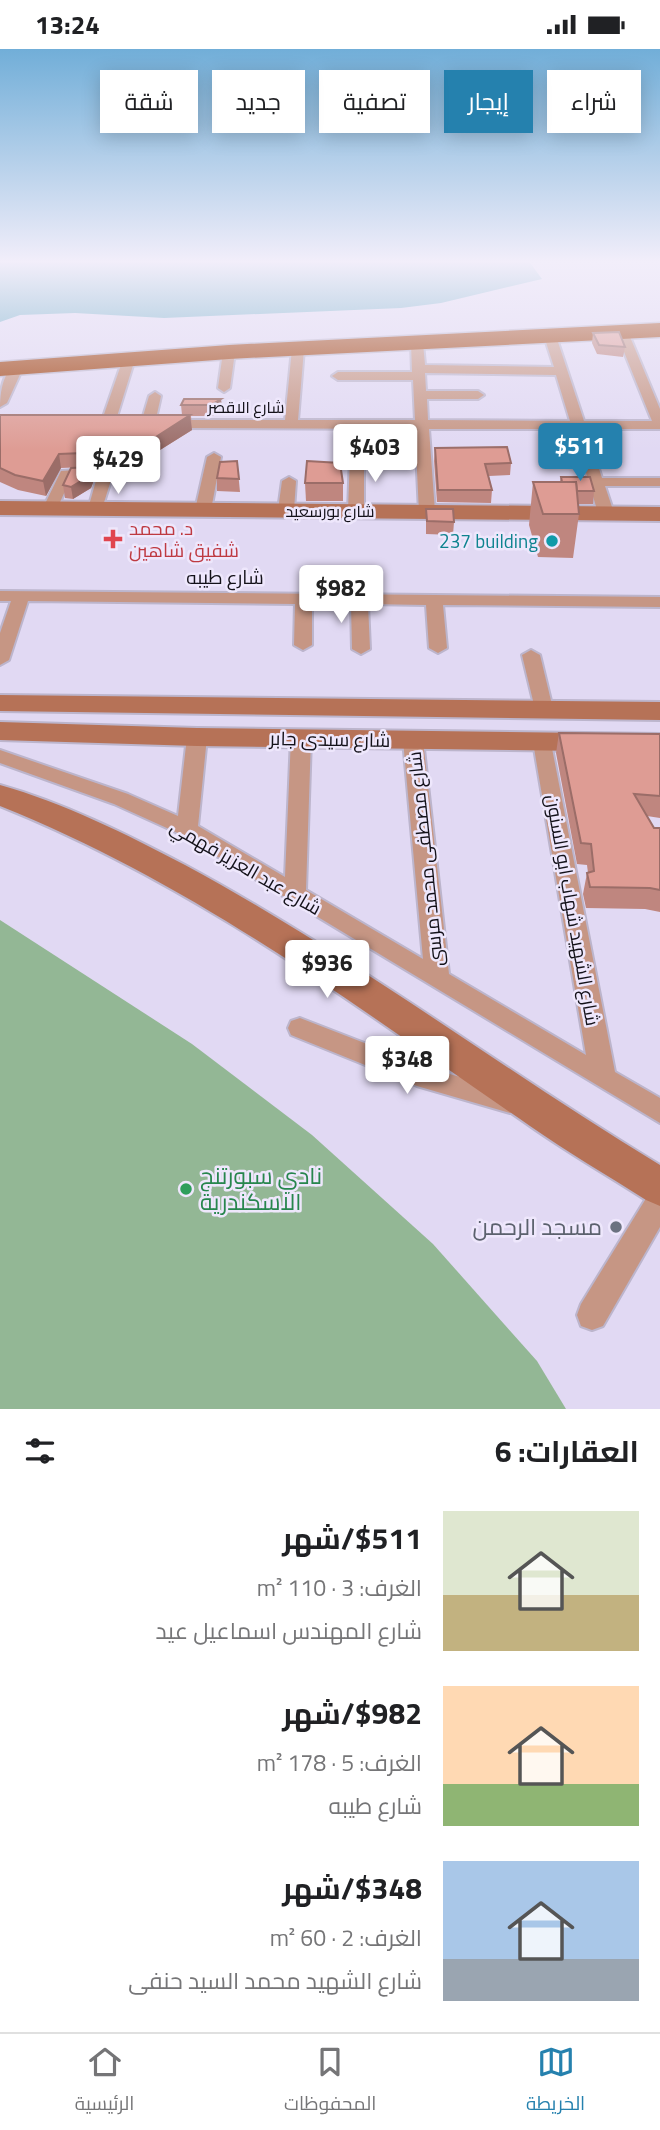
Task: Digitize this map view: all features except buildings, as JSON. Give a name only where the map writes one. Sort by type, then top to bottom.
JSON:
[{"type":"highway","points":[[0,351],[551,323]]},
{"type":"highway","points":[[8,368],[229,352],[660,330]]},
{"type":"street","points":[[622,332],[660,425]]},
{"type":"street","points":[[550,336],[606,513]]},
{"type":"street","points":[[417,342],[427,512]]},
{"type":"street","points":[[291,425],[298,349]]},
{"type":"street","points":[[224,388],[229,352]]},
{"type":"street","points":[[121,423],[129,359]]},
{"type":"street","points":[[0,403],[8,368]]},
{"type":"street","points":[[338,376],[561,370]]},
{"type":"street","points":[[121,423],[155,395]]},
{"type":"street","points":[[420,395],[478,395]]},
{"type":"street","name":"شارع الاقصر","points":[[121,423],[660,425]]},
{"type":"street","points":[[203,510],[214,457]]},
{"type":"street","points":[[356,511],[357,457]]},
{"type":"street","points":[[51,508],[64,475],[139,472]]},
{"type":"street","points":[[96,509],[106,473]]},
{"type":"street","points":[[286,510],[289,481]]},
{"type":"street","points":[[596,482],[660,482]]},
{"type":"street","name":"شارع بورسعيد","points":[[0,508],[427,512],[553,507],[606,513],[660,514]]},
{"type":"street","name":"شارع طيبه","points":[[0,596],[660,602]]},
{"type":"street","points":[[0,660],[22,596]]},
{"type":"street","points":[[303,645],[304,599]]},
{"type":"street","points":[[359,599],[361,649]]},
{"type":"street","points":[[434,600],[438,648]]},
{"type":"street","points":[[531,655],[544,709]]},
{"type":"street","name":"شارع سيدى جابر","points":[[0,703],[660,711]]},
{"type":"street","name":"شارع سيدى جابر","points":[[0,731],[301,739],[660,743]]},
{"type":"street","points":[[187,829],[197,737]]},
{"type":"street","points":[[295,894],[301,739]]},
{"type":"street","name":"شارع مصطفى محمد مرسى","points":[[413,740],[437,978]]},
{"type":"street","name":"شارع الشهيد شهاب ابو السنون","points":[[542,742],[603,1078]]},
{"type":"street","name":"شارع عبد العزيز فهمي","points":[[0,755],[121,799],[187,829],[660,1112]]},
{"type":"street","points":[[0,795],[46,811],[115,842],[200,890],[365,990],[533,1107],[660,1187]]},
{"type":"street","points":[[300,1028],[426,1078],[533,1107]]},
{"type":"street","points":[[592,1315],[660,1201]]},
{"type":"green space","name":"نادي سبورتنج الاسكندرية","points":[[0,920],[192,1044],[312,1135],[433,1244],[537,1361],[566,1409],[0,1409]]},
{"type":"place","name":"د. محمد شفيق شاهين","points":[[113,539]]},
{"type":"place","name":"237 building","points":[[552,541]]},
{"type":"place","name":"نادي سبورتنج الاسكندرية","points":[[186,1189]]},
{"type":"place","name":"مسجد الرحمن","points":[[616,1227]]}]
